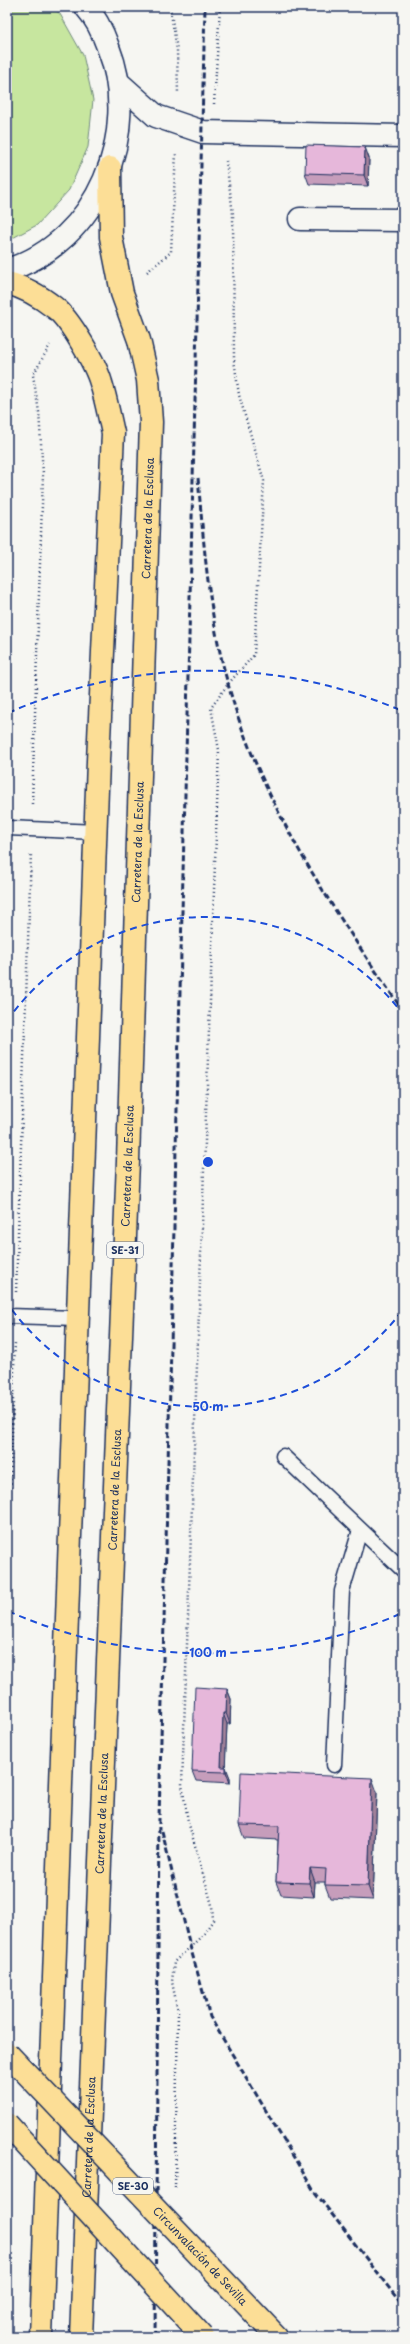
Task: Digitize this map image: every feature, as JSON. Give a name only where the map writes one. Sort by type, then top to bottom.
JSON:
[{"type":"highway","name":"Carretera de la Esclusa","points":[[81,2337],[128,1153],[151,422],[146,373],[139,340],[122,293],[111,237],[110,168]]},
{"type":"highway","points":[[7,283],[21,287],[56,309],[72,330],[87,352],[101,381],[113,433],[96,832],[41,2337]]},
{"type":"highway","name":"Circunvalación de Sevilla","points":[[7,2053],[277,2337]]},
{"type":"highway","points":[[7,2124],[203,2337]]},
{"type":"street","points":[[7,270],[42,253],[64,236],[83,216],[98,194],[110,168],[117,142],[120,115],[119,84],[113,58],[103,33],[88,8]]},
{"type":"street","points":[[119,84],[156,116],[203,132],[403,136]]},
{"type":"street","points":[[300,219],[403,220]]},
{"type":"lane","points":[[8,828],[96,832]]},
{"type":"lane","points":[[11,1316],[78,1318]]},
{"type":"lane","points":[[283,1456],[403,1570]]},
{"type":"lane","points":[[334,1765],[342,1591],[360,1530]]},
{"type":"path","points":[[122,293],[171,252],[179,86],[177,50],[170,7]]},
{"type":"path","points":[[175,2194],[178,2011],[172,1982],[174,1962],[204,1934],[213,1920],[212,1905],[188,1821],[182,1785],[219,750],[211,708],[228,684],[254,656],[264,481],[239,394],[234,360],[233,214],[226,159],[217,132],[213,100],[220,7]]},
{"type":"path","points":[[7,1584],[11,1316],[32,829],[43,474],[39,412],[32,376],[50,345],[72,330]]},
{"type":"green space","points":[[7,7],[52,7],[60,14],[83,55],[93,100],[88,147],[69,190],[37,225],[7,241]]},
{"type":"building","points":[[306,145],[365,147],[364,175],[305,173]]},
{"type":"building","points":[[195,1687],[227,1689],[226,1713],[223,1713],[221,1767],[226,1767],[226,1772],[192,1771]]},
{"type":"building","points":[[241,1772],[372,1778],[368,1886],[325,1885],[326,1869],[310,1868],[309,1883],[276,1882],[279,1826],[239,1825]]},
{"type":"railway","points":[[155,2337],[159,1818],[205,7]]},
{"type":"railway","points":[[198,478],[208,582],[216,633],[228,684],[242,729],[259,772],[279,814],[302,855],[351,934],[403,1011]]},
{"type":"railway","points":[[162,1831],[190,1946],[210,2017],[314,2191],[403,2306]]}]
